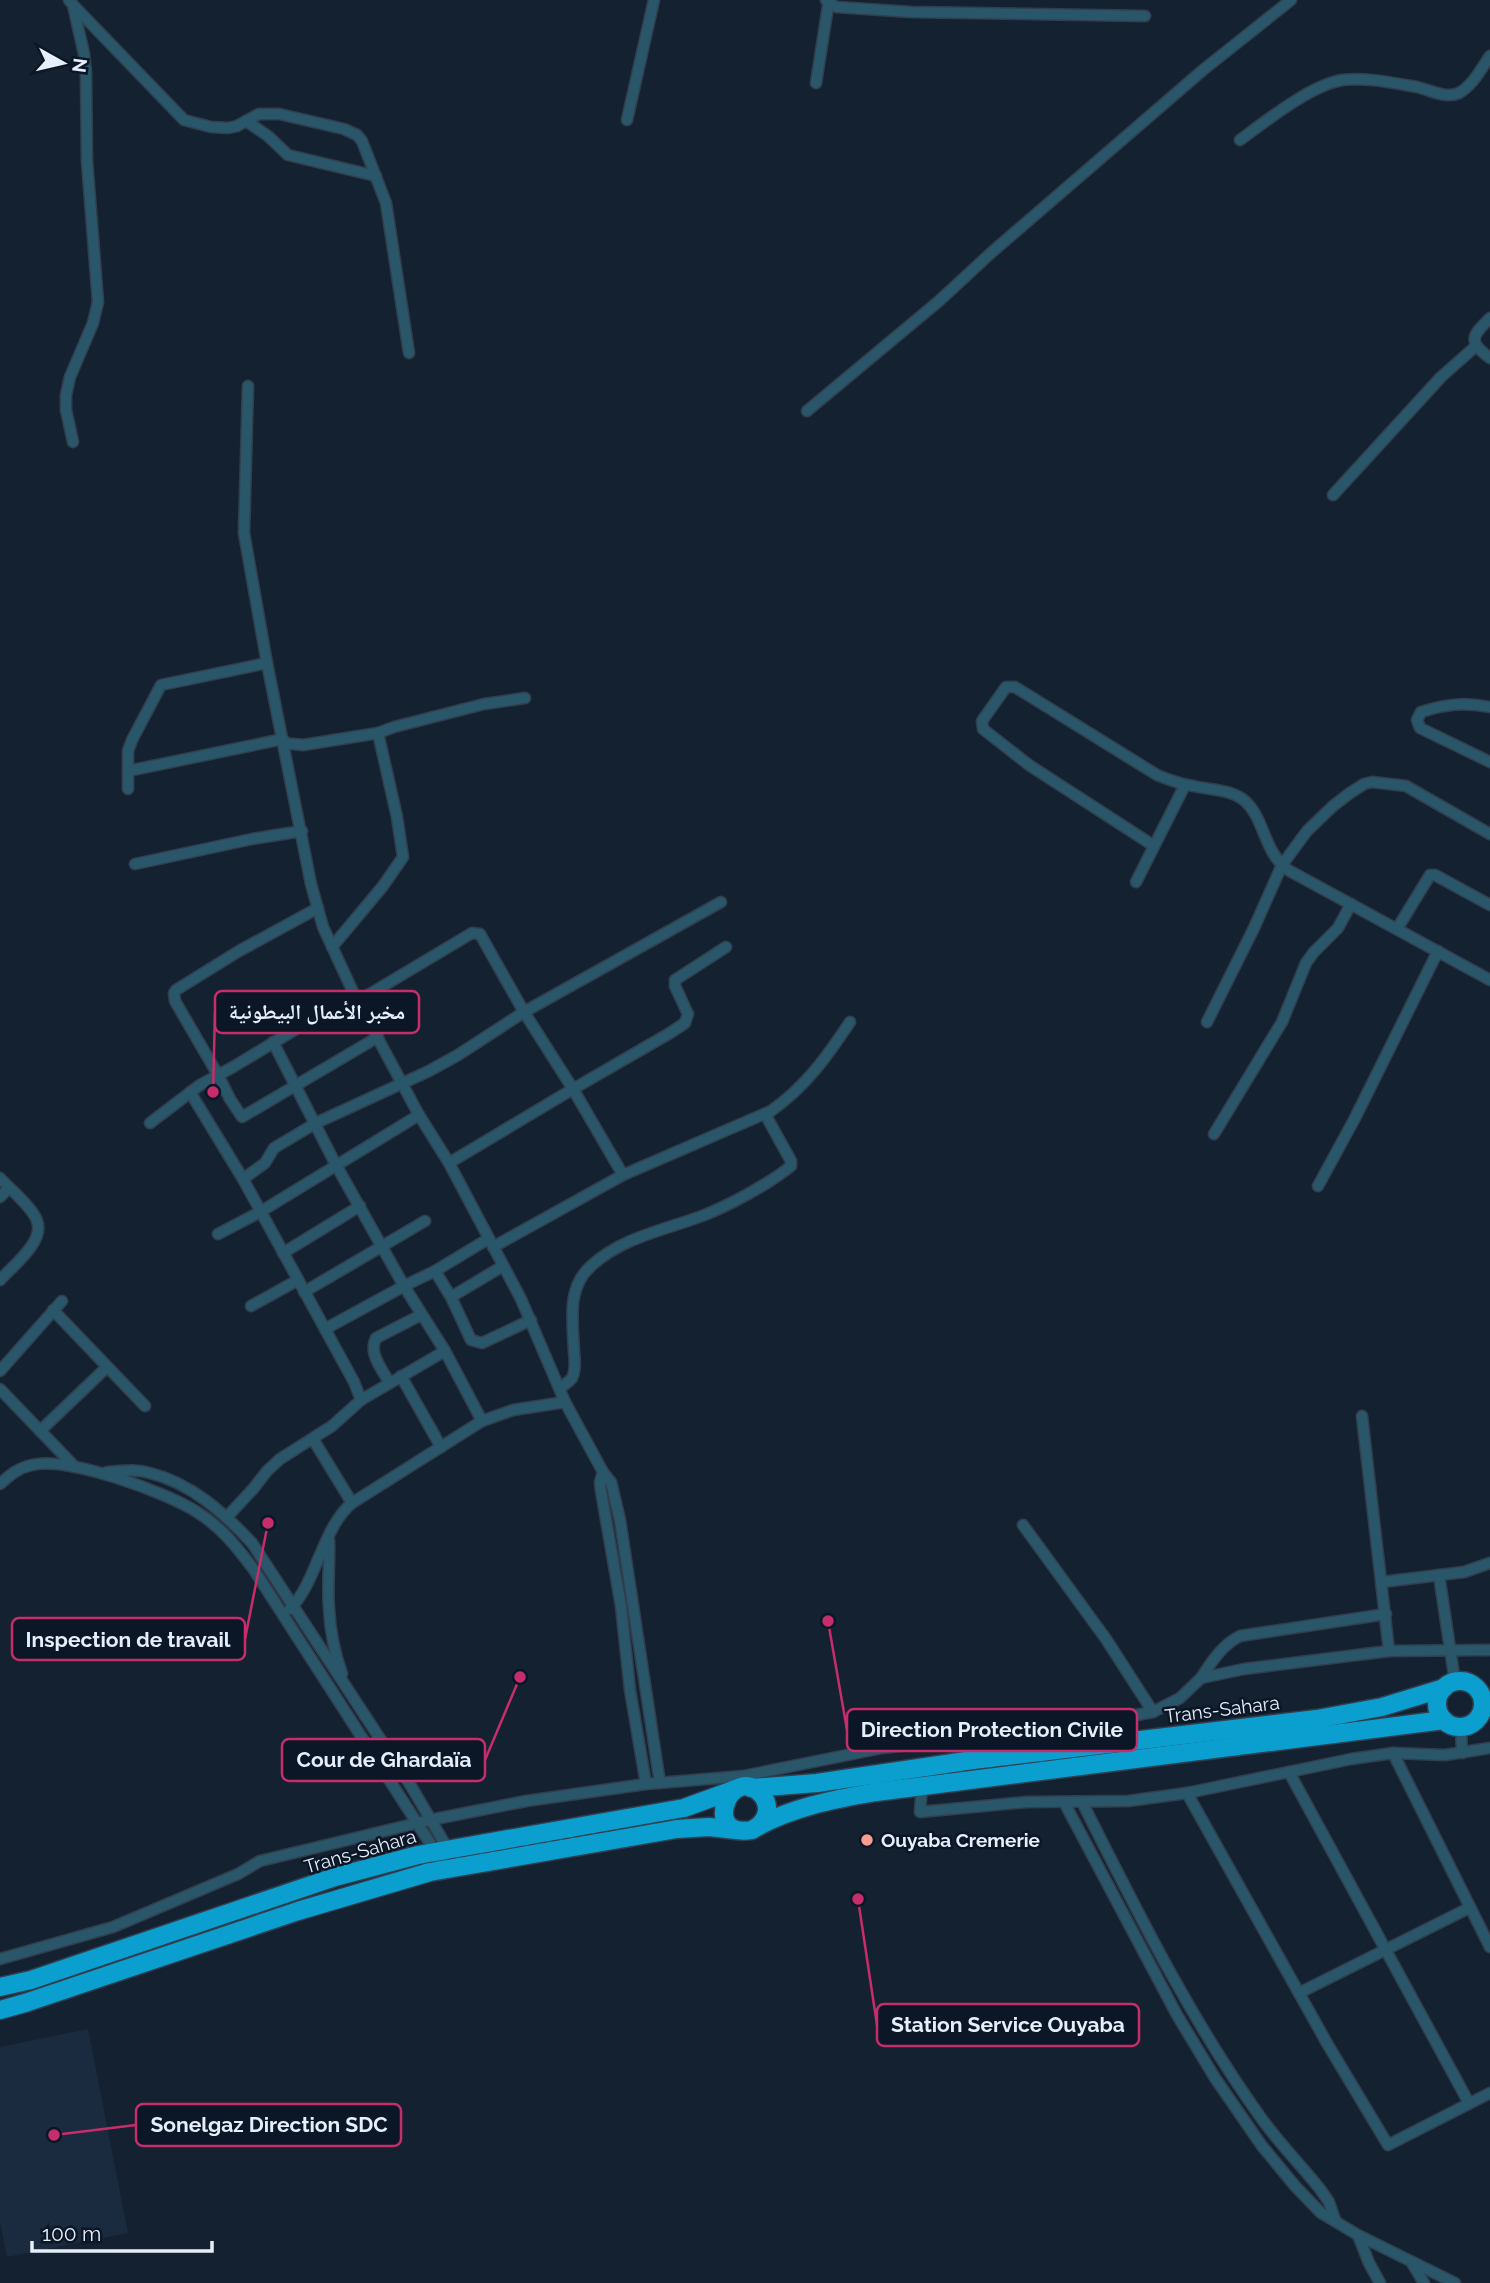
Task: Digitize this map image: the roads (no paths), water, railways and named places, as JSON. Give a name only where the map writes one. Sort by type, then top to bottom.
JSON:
[{"type":"highway","points":[[1454,1684],[1490,1688]]},
{"type":"highway","points":[[1454,1684],[1477,1688],[1483,1701],[1483,1708],[1468,1721],[1438,1709],[1437,1702],[1454,1684]]},
{"type":"highway","name":"Trans-Sahara","points":[[0,1987],[79,1964],[335,1877],[442,1850],[684,1808],[745,1785],[827,1782],[973,1760],[1317,1719],[1382,1707],[1454,1684]]},
{"type":"highway","name":"Trans-Sahara","points":[[757,1827],[792,1812],[850,1796],[1468,1721]]},
{"type":"highway","points":[[745,1785],[763,1796],[767,1809],[763,1822],[757,1827],[746,1832],[736,1830],[728,1823],[723,1811],[726,1798],[745,1785]]},
{"type":"highway","name":"Trans-Sahara","points":[[0,2010],[298,1911],[379,1886],[452,1868],[677,1829],[709,1826],[736,1830]]},
{"type":"street","points":[[627,120],[654,0]]},
{"type":"street","points":[[807,411],[939,301],[1193,79],[1291,0]]},
{"type":"street","points":[[816,83],[828,1],[836,7],[911,12],[1145,16]]},
{"type":"street","points":[[71,3],[184,120],[221,128],[237,126],[259,114],[279,114],[320,122],[355,134],[362,141],[386,203],[409,353]]},
{"type":"street","points":[[71,3],[85,64],[87,160],[98,292],[93,323],[65,395],[73,442]]},
{"type":"street","points":[[1240,140],[1308,94],[1342,80],[1367,80],[1451,96],[1461,92],[1474,81],[1490,56]]},
{"type":"street","points":[[246,121],[268,136],[288,155],[376,176]]},
{"type":"street","points":[[1490,318],[1476,332],[1474,338],[1476,346],[1490,358]]},
{"type":"street","points":[[1333,495],[1441,377],[1476,346]]},
{"type":"street","points":[[248,386],[244,533],[267,663],[323,927],[356,997],[419,1115],[449,1163],[531,1320],[565,1402],[611,1482],[620,1520],[660,1783]]},
{"type":"street","points":[[128,789],[128,751],[161,685],[267,663]]},
{"type":"street","points":[[1154,846],[1029,765],[983,729],[982,721],[1006,687],[1015,687],[1157,775],[1185,785],[1230,792],[1247,802],[1273,856],[1282,865],[1490,980]]},
{"type":"street","points":[[128,771],[283,741],[303,745],[378,733],[445,713],[525,698]]},
{"type":"street","points":[[1490,706],[1452,703],[1422,712],[1417,720],[1420,728],[1490,762]]},
{"type":"street","points":[[331,947],[383,887],[403,857],[378,733]]},
{"type":"street","points":[[1207,1022],[1282,865],[1307,831],[1333,806],[1364,784],[1372,782],[1406,786],[1490,834]]},
{"type":"street","points":[[1136,882],[1185,785]]},
{"type":"street","points":[[135,864],[302,831]]},
{"type":"street","points":[[1397,929],[1430,875],[1435,875],[1490,905]]},
{"type":"street","points":[[243,1179],[265,1163],[274,1148],[316,1123],[458,1055],[524,1012],[721,902]]},
{"type":"street","points":[[1214,1134],[1282,1022],[1306,963],[1338,928],[1351,904]]},
{"type":"street","points":[[318,908],[239,951],[174,993],[175,1001],[230,1100],[244,1117],[379,1037]]},
{"type":"street","points":[[150,1123],[190,1093],[273,1042],[475,933],[483,937],[524,1012],[623,1175]]},
{"type":"street","points":[[449,1163],[685,1023],[688,1014],[675,986],[675,980],[726,947]]},
{"type":"street","points":[[1318,1186],[1438,951]]},
{"type":"street","points":[[325,1329],[623,1175],[765,1114],[791,1097],[813,1074],[850,1022]]},
{"type":"street","points":[[273,1042],[336,1165],[404,1286],[445,1351],[482,1421]]},
{"type":"street","points":[[190,1093],[243,1179],[354,1382],[361,1400]]},
{"type":"street","points":[[560,1388],[571,1380],[575,1365],[573,1318],[576,1286],[591,1265],[642,1236],[703,1216],[756,1188],[790,1166],[791,1161],[765,1114]]},
{"type":"street","points":[[218,1234],[260,1212],[419,1115]]},
{"type":"street","points":[[0,1178],[35,1215],[39,1229],[34,1243],[0,1280]]},
{"type":"street","points":[[0,1196],[9,1188]]},
{"type":"street","points":[[283,1253],[360,1206]]},
{"type":"street","points":[[304,1292],[425,1221]]},
{"type":"street","points":[[451,1297],[503,1266]]},
{"type":"street","points":[[435,1271],[471,1339],[478,1343],[531,1320]]},
{"type":"street","points":[[251,1306],[298,1280]]},
{"type":"street","points":[[0,1371],[62,1301]]},
{"type":"street","points":[[53,1310],[145,1406]]},
{"type":"street","points":[[389,1382],[372,1345],[376,1338],[421,1315]]},
{"type":"street","points":[[227,1517],[280,1459],[332,1426],[361,1400],[445,1351]]},
{"type":"street","points":[[40,1431],[107,1367]]},
{"type":"street","points":[[401,1376],[441,1447]]},
{"type":"street","points":[[0,1389],[76,1468]]},
{"type":"street","points":[[283,1617],[294,1606],[337,1518],[352,1503],[482,1421],[513,1410],[565,1402]]},
{"type":"street","points":[[1362,1416],[1389,1651]]},
{"type":"street","points":[[313,1439],[352,1503]]},
{"type":"street","points":[[0,1484],[22,1468],[35,1464],[103,1472],[133,1470],[176,1482],[227,1517],[252,1543],[411,1786],[452,1868]]},
{"type":"street","points":[[0,1469],[9,1476]]},
{"type":"street","points":[[103,1472],[174,1499],[221,1530],[236,1546],[417,1823],[442,1850]]},
{"type":"street","points":[[604,1472],[600,1482],[646,1784]]},
{"type":"street","points":[[606,1522],[620,1520]]},
{"type":"street","points":[[1023,1525],[1105,1639],[1153,1712]]},
{"type":"street","points":[[328,1538],[329,1608],[337,1660],[348,1691]]},
{"type":"street","points":[[614,1562],[626,1559]]},
{"type":"street","points":[[1382,1582],[1464,1572],[1490,1563]]},
{"type":"street","points":[[1439,1575],[1454,1684]]},
{"type":"street","points":[[621,1606],[633,1601]]},
{"type":"street","points":[[0,1959],[113,1927],[238,1874],[260,1861],[430,1820],[526,1801],[646,1784],[745,1785],[882,1748],[1080,1725],[1153,1712],[1181,1699],[1231,1640],[1240,1636],[1386,1614]]},
{"type":"street","points":[[1201,1678],[1244,1669],[1389,1651],[1490,1650]]},
{"type":"street","points":[[635,1717],[650,1716]]},
{"type":"street","points":[[1462,1753],[1468,1721]]},
{"type":"street","points":[[922,1786],[920,1812],[1027,1802],[1128,1801],[1187,1793],[1393,1752],[1446,1755],[1490,1748]]},
{"type":"street","points":[[1393,1752],[1490,1947]]},
{"type":"street","points":[[1289,1772],[1469,2103]]},
{"type":"street","points":[[1187,1793],[1388,2145],[1490,2093]]},
{"type":"street","points":[[1064,1802],[1179,2018],[1215,2078],[1262,2146],[1321,2213],[1358,2235],[1455,2283]]},
{"type":"street","points":[[1082,1802],[1144,1926],[1192,2011],[1260,2117],[1329,2202],[1335,2220]]},
{"type":"street","points":[[1300,1993],[1469,1908]]},
{"type":"street","points":[[1132,1931],[1144,1926]]},
{"type":"street","points":[[1179,2018],[1192,2011]]},
{"type":"street","points":[[1358,2235],[1380,2283]]},
{"type":"street","points":[[1412,2263],[1424,2283]]},
{"type":"place","name":"مخبر الأعمال البيطونية","points":[[213,1092]]},
{"type":"place","name":"Inspection de travail","points":[[268,1523]]},
{"type":"place","name":"Direction Protection Civile","points":[[828,1621]]},
{"type":"place","name":"Cour de Ghardaïa","points":[[520,1677]]},
{"type":"place","name":"Ouyaba Cremerie","points":[[867,1840]]},
{"type":"place","name":"Station Service Ouyaba","points":[[858,1899]]},
{"type":"place","name":"Sonelgaz Direction SDC","points":[[54,2135]]}]
